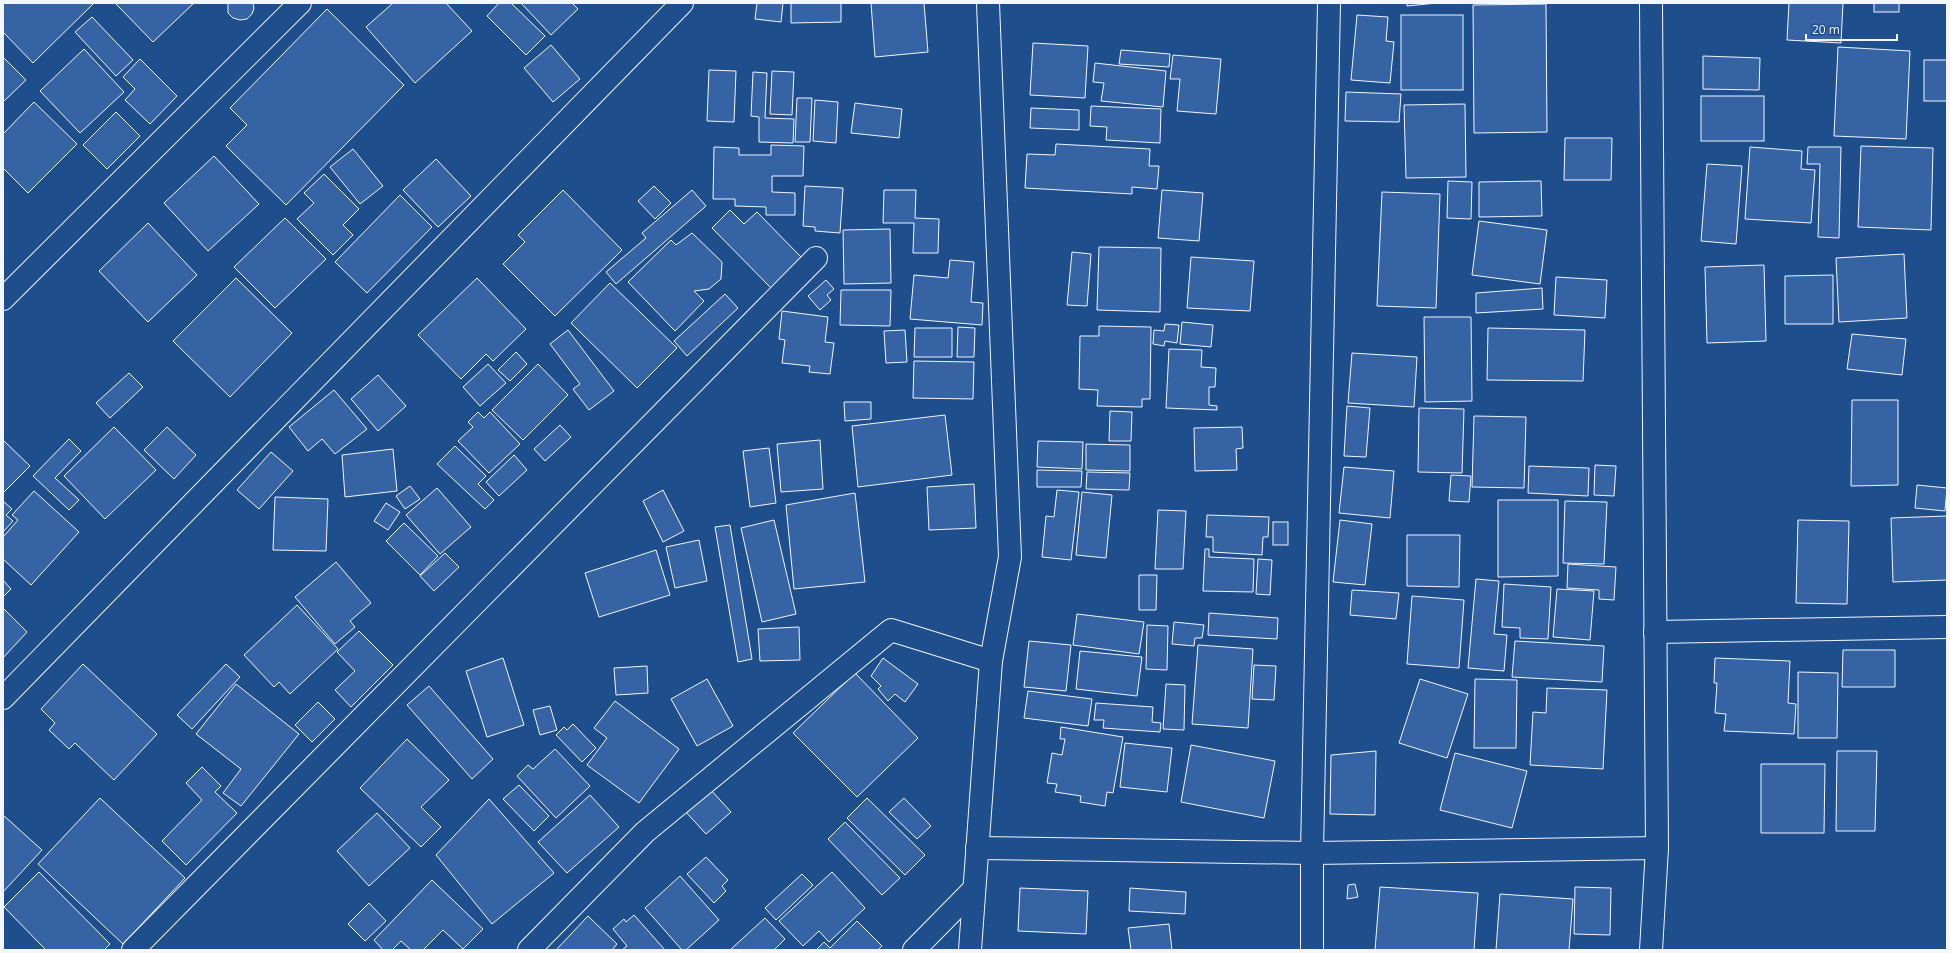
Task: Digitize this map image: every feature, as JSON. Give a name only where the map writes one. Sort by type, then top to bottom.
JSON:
[{"type":"street","points":[[3,299],[300,3]]},
{"type":"street","points":[[3,698],[682,3]]},
{"type":"street","points":[[970,950],[973,890],[991,661],[1010,557],[988,3]]},
{"type":"street","points":[[1312,950],[1312,853],[1329,3]]},
{"type":"street","points":[[1651,3],[1657,848],[1651,950]]},
{"type":"street","points":[[133,950],[816,258]]},
{"type":"street","points":[[1655,632],[1947,627]]},
{"type":"street","points":[[529,950],[645,832],[891,630],[991,661]]},
{"type":"street","points":[[977,848],[1312,853],[1657,848]]},
{"type":"street","points":[[914,950],[973,890]]},
{"type":"building","points":[[3,3],[93,4],[33,63],[3,32]]},
{"type":"building","points":[[115,3],[194,3],[153,42]]},
{"type":"building","points":[[228,3],[253,3],[254,8],[252,14],[247,19],[240,20],[233,18],[228,13]]},
{"type":"building","points":[[393,3],[446,3],[472,31],[415,83],[366,27]]},
{"type":"building","points":[[499,3],[511,3],[545,36],[526,55],[487,16]]},
{"type":"building","points":[[521,3],[572,3],[578,9],[551,35]]},
{"type":"building","points":[[757,3],[783,3],[781,22],[755,19]]},
{"type":"building","points":[[791,3],[841,3],[841,22],[791,23]]},
{"type":"building","points":[[871,3],[924,3],[928,52],[875,57]]},
{"type":"building","points":[[1407,3],[1437,3],[1407,6]]},
{"type":"building","points":[[1789,3],[1843,3],[1841,43],[1787,40]]},
{"type":"building","points":[[1874,3],[1899,3],[1899,12],[1874,12]]},
{"type":"building","points":[[1546,4],[1547,132],[1474,133],[1473,5]]},
{"type":"building","points":[[327,9],[404,85],[286,205],[226,146],[247,125],[230,108]]},
{"type":"building","points":[[1357,15],[1388,17],[1386,41],[1394,42],[1390,83],[1351,80]]},
{"type":"building","points":[[1401,15],[1463,15],[1463,90],[1401,90]]},
{"type":"building","points":[[92,17],[133,60],[116,76],[75,32]]},
{"type":"building","points":[[1033,43],[1088,46],[1085,98],[1030,95]]},
{"type":"building","points":[[551,45],[580,79],[553,102],[524,68]]},
{"type":"building","points":[[1838,47],[1910,51],[1906,139],[1834,136]]},
{"type":"building","points":[[84,49],[124,92],[80,133],[40,91]]},
{"type":"building","points":[[1121,50],[1170,54],[1169,67],[1119,64]]},
{"type":"building","points":[[1173,55],[1221,59],[1216,114],[1177,111],[1180,79],[1170,79]]},
{"type":"building","points":[[1703,56],[1760,58],[1759,90],[1703,89]]},
{"type":"building","points":[[3,57],[26,80],[3,102]]},
{"type":"building","points":[[140,59],[177,96],[150,124],[125,100],[135,89],[123,77]]},
{"type":"building","points":[[1924,60],[1947,60],[1947,101],[1924,101]]},
{"type":"building","points":[[1095,63],[1166,71],[1163,107],[1101,101],[1104,83],[1093,82]]},
{"type":"building","points":[[709,70],[736,71],[734,122],[707,121]]},
{"type":"building","points":[[772,71],[794,72],[792,115],[770,114]]},
{"type":"building","points":[[753,72],[767,73],[765,118],[794,119],[793,143],[759,142],[759,117],[751,116]]},
{"type":"building","points":[[1346,92],[1401,94],[1399,122],[1345,121]]},
{"type":"building","points":[[1701,96],[1764,96],[1764,141],[1701,141]]},
{"type":"building","points":[[797,98],[812,98],[810,142],[795,142]]},
{"type":"building","points":[[815,100],[838,102],[836,143],[813,141]]},
{"type":"building","points":[[34,102],[77,144],[28,193],[3,168],[3,134]]},
{"type":"building","points":[[855,103],[902,109],[899,138],[851,133]]},
{"type":"building","points":[[1465,104],[1466,177],[1406,178],[1404,105]]},
{"type":"building","points":[[1091,106],[1161,109],[1160,143],[1106,140],[1107,127],[1090,126]]},
{"type":"building","points":[[1031,108],[1079,110],[1079,130],[1030,128]]},
{"type":"building","points":[[116,112],[140,136],[107,169],[83,145]]},
{"type":"building","points":[[1565,138],[1612,138],[1611,180],[1564,180]]},
{"type":"building","points":[[1056,144],[1150,149],[1149,166],[1159,166],[1157,189],[1132,187],[1132,194],[1025,188],[1027,154],[1055,155]]},
{"type":"building","points":[[771,145],[804,146],[803,176],[772,176],[772,192],[795,193],[795,215],[766,215],[766,207],[735,206],[735,199],[713,199],[714,147],[739,148],[739,155],[771,155]]},
{"type":"building","points":[[1861,146],[1933,148],[1931,230],[1858,227]]},
{"type":"building","points":[[1750,147],[1802,151],[1801,169],[1815,170],[1811,223],[1745,219]]},
{"type":"building","points":[[1808,147],[1841,147],[1839,238],[1818,237],[1820,164],[1807,164]]},
{"type":"building","points":[[353,149],[383,186],[360,204],[330,167]]},
{"type":"building","points":[[214,156],[259,204],[208,251],[164,203]]},
{"type":"building","points":[[436,159],[471,196],[438,227],[403,190]]},
{"type":"building","points":[[1707,164],[1742,166],[1736,244],[1701,241]]},
{"type":"building","points":[[324,174],[359,209],[343,225],[353,235],[333,255],[297,219],[314,203],[304,193]]},
{"type":"building","points":[[1448,181],[1472,182],[1471,219],[1447,218]]},
{"type":"building","points":[[1541,181],[1542,216],[1479,217],[1479,182]]},
{"type":"building","points":[[654,186],[671,203],[655,219],[638,201]]},
{"type":"building","points":[[805,186],[843,188],[840,233],[815,231],[815,227],[803,226]]},
{"type":"building","points":[[563,190],[622,250],[555,316],[503,264],[525,242],[518,235]]},
{"type":"building","points":[[692,190],[706,206],[616,284],[606,272],[646,238],[642,233]]},
{"type":"building","points":[[884,190],[916,190],[915,218],[939,219],[938,253],[913,253],[914,223],[883,223]]},
{"type":"building","points":[[1162,190],[1203,193],[1199,241],[1158,238]]},
{"type":"building","points":[[1382,192],[1440,194],[1436,308],[1377,306]]},
{"type":"building","points":[[400,195],[432,227],[367,293],[335,262]]},
{"type":"building","points":[[730,210],[744,224],[757,212],[802,258],[771,288],[712,228]]},
{"type":"building","points":[[285,218],[326,259],[275,308],[234,267]]},
{"type":"building","points":[[1479,221],[1547,230],[1540,284],[1472,275]]},
{"type":"building","points":[[148,223],[197,275],[148,322],[99,271]]},
{"type":"building","points":[[890,229],[891,283],[844,284],[843,230]]},
{"type":"building","points":[[692,233],[722,262],[721,279],[709,289],[694,291],[704,301],[675,331],[628,282],[671,240],[676,245]]},
{"type":"building","points":[[1099,247],[1161,248],[1160,312],[1097,310]]},
{"type":"building","points":[[1072,252],[1091,254],[1087,306],[1067,305]]},
{"type":"building","points":[[1904,254],[1907,318],[1839,322],[1836,258]]},
{"type":"building","points":[[1191,257],[1254,261],[1250,311],[1187,308]]},
{"type":"building","points":[[950,260],[974,262],[971,302],[983,303],[982,325],[910,319],[914,275],[948,278]]},
{"type":"building","points":[[1764,265],[1766,341],[1707,343],[1705,267]]},
{"type":"building","points":[[1833,275],[1833,324],[1785,324],[1785,276]]},
{"type":"building","points":[[1556,277],[1607,280],[1605,318],[1554,315]]},
{"type":"building","points":[[236,278],[292,333],[230,397],[173,341]]},
{"type":"building","points":[[477,278],[526,329],[493,361],[486,354],[461,379],[418,335]]},
{"type":"building","points":[[826,280],[834,289],[827,295],[831,300],[820,310],[808,296]]},
{"type":"building","points":[[610,283],[677,348],[637,388],[571,323]]},
{"type":"building","points":[[1542,288],[1543,309],[1476,313],[1476,293]]},
{"type":"building","points":[[841,290],[891,290],[890,326],[840,325]]},
{"type":"building","points":[[725,294],[738,308],[687,356],[674,341]]},
{"type":"building","points":[[782,311],[828,317],[825,342],[834,343],[830,374],[809,372],[810,366],[782,363],[785,340],[779,339]]},
{"type":"building","points":[[1424,317],[1471,317],[1472,401],[1425,402]]},
{"type":"building","points":[[1182,322],[1213,325],[1211,347],[1180,344]]},
{"type":"building","points":[[1165,324],[1179,325],[1177,343],[1165,341],[1164,346],[1153,344],[1154,330],[1164,331]]},
{"type":"building","points":[[1099,326],[1151,327],[1150,399],[1142,399],[1142,407],[1097,406],[1098,390],[1079,389],[1080,336],[1099,336]]},
{"type":"building","points":[[958,327],[975,328],[974,357],[957,357]]},
{"type":"building","points":[[915,328],[952,328],[952,357],[914,357]]},
{"type":"building","points":[[1488,328],[1585,330],[1583,381],[1487,380]]},
{"type":"building","points":[[568,330],[614,391],[589,410],[573,389],[580,384],[550,344]]},
{"type":"building","points":[[905,330],[907,362],[886,363],[884,331]]},
{"type":"building","points":[[1852,334],[1906,339],[1902,375],[1847,369]]},
{"type":"building","points":[[1169,349],[1202,350],[1201,367],[1216,368],[1215,387],[1209,387],[1209,405],[1217,406],[1217,410],[1166,408]]},
{"type":"building","points":[[516,352],[527,364],[510,381],[498,370]]},
{"type":"building","points":[[1352,353],[1417,357],[1414,407],[1348,403]]},
{"type":"building","points":[[914,361],[974,362],[973,399],[913,398]]},
{"type":"building","points":[[488,364],[506,383],[480,406],[463,387]]},
{"type":"building","points":[[538,364],[568,395],[523,440],[492,410]]},
{"type":"building","points":[[129,373],[143,387],[110,418],[96,403]]},
{"type":"building","points":[[378,375],[406,406],[378,431],[351,399]]},
{"type":"building","points":[[334,390],[367,429],[335,454],[322,439],[308,451],[289,427]]},
{"type":"building","points":[[1852,400],[1898,400],[1898,485],[1851,486]]},
{"type":"building","points":[[844,402],[871,402],[871,419],[845,421]]},
{"type":"building","points":[[1347,406],[1370,408],[1366,457],[1344,456]]},
{"type":"building","points":[[1419,408],[1464,409],[1462,473],[1418,472]]},
{"type":"building","points":[[1110,411],[1132,412],[1131,441],[1109,441]]},
{"type":"building","points":[[478,412],[484,418],[490,412],[520,444],[489,473],[458,441],[473,427],[468,422]]},
{"type":"building","points":[[945,415],[952,475],[858,487],[852,426]]},
{"type":"building","points":[[1474,416],[1526,417],[1524,488],[1472,487]]},
{"type":"building","points":[[560,425],[571,437],[545,461],[534,449]]},
{"type":"building","points":[[114,427],[156,470],[105,519],[64,476]]},
{"type":"building","points":[[167,427],[196,455],[174,479],[144,450]]},
{"type":"building","points":[[1242,427],[1243,448],[1236,449],[1237,470],[1195,471],[1194,428]]},
{"type":"building","points":[[69,439],[81,451],[55,478],[79,500],[69,510],[33,476]]},
{"type":"building","points":[[3,440],[30,466],[3,493]]},
{"type":"building","points":[[820,440],[823,489],[781,492],[777,444]]},
{"type":"building","points":[[1038,441],[1083,442],[1082,469],[1037,467]]},
{"type":"building","points":[[1086,444],[1130,445],[1130,471],[1086,470]]},
{"type":"building","points":[[455,446],[486,476],[478,484],[494,500],[485,509],[437,464]]},
{"type":"building","points":[[769,448],[776,503],[750,507],[743,451]]},
{"type":"building","points":[[393,449],[397,491],[345,497],[342,455]]},
{"type":"building","points":[[271,452],[293,471],[259,509],[237,490]]},
{"type":"building","points":[[514,455],[527,470],[499,496],[486,482]]},
{"type":"building","points":[[1595,465],[1616,466],[1614,496],[1594,495]]},
{"type":"building","points":[[1529,466],[1589,468],[1588,496],[1528,493]]},
{"type":"building","points":[[1344,467],[1394,471],[1390,518],[1339,513]]},
{"type":"building","points":[[1037,470],[1082,471],[1081,487],[1037,487]]},
{"type":"building","points":[[1087,472],[1130,473],[1129,490],[1086,489]]},
{"type":"building","points":[[1451,475],[1471,476],[1469,502],[1449,501]]},
{"type":"building","points":[[974,484],[976,528],[929,530],[927,487]]},
{"type":"building","points":[[1917,485],[1947,488],[1945,511],[1915,508]]},
{"type":"building","points":[[410,486],[420,499],[405,509],[396,496]]},
{"type":"building","points":[[437,488],[471,527],[440,554],[406,515]]},
{"type":"building","points":[[663,490],[684,531],[663,542],[643,501]]},
{"type":"building","points":[[1057,490],[1079,492],[1071,560],[1042,557],[1046,516],[1054,517]]},
{"type":"building","points":[[34,491],[79,532],[31,585],[3,559],[3,537],[18,520],[12,515]]},
{"type":"building","points":[[1082,492],[1112,495],[1106,558],[1076,555]]},
{"type":"building","points":[[855,493],[865,582],[794,589],[786,505]]},
{"type":"building","points":[[275,497],[328,499],[326,551],[273,550]]},
{"type":"building","points":[[1498,500],[1558,500],[1558,576],[1498,577]]},
{"type":"building","points":[[3,501],[12,509],[6,515],[13,521],[3,532]]},
{"type":"building","points":[[1565,501],[1607,502],[1604,564],[1563,563]]},
{"type":"building","points":[[386,503],[400,512],[388,530],[374,521]]},
{"type":"building","points":[[1158,510],[1186,511],[1183,569],[1155,569]]},
{"type":"building","points":[[1207,515],[1269,517],[1268,537],[1263,537],[1262,555],[1213,552],[1213,537],[1206,537]]},
{"type":"building","points":[[1947,516],[1947,580],[1893,582],[1891,518]]},
{"type":"building","points":[[774,520],[796,614],[762,622],[741,528]]},
{"type":"building","points":[[1340,520],[1372,524],[1365,585],[1333,582]]},
{"type":"building","points":[[1798,520],[1849,521],[1847,604],[1796,603]]},
{"type":"building","points":[[1273,522],[1288,522],[1288,545],[1273,545]]},
{"type":"building","points":[[404,523],[438,556],[420,575],[386,541]]},
{"type":"building","points":[[730,525],[752,659],[738,662],[715,527]]},
{"type":"building","points":[[1407,535],[1460,535],[1459,587],[1407,586]]},
{"type":"building","points":[[699,540],[707,581],[675,588],[666,547]]},
{"type":"building","points":[[1205,549],[1209,549],[1209,557],[1254,559],[1253,592],[1203,591]]},
{"type":"building","points":[[656,550],[670,595],[599,617],[585,573]]},
{"type":"building","points":[[445,553],[459,567],[434,591],[420,576]]},
{"type":"building","points":[[1258,559],[1272,560],[1270,595],[1256,594]]},
{"type":"building","points":[[336,562],[371,603],[350,621],[355,627],[335,644],[295,597]]},
{"type":"building","points":[[1568,564],[1616,567],[1614,600],[1599,599],[1599,590],[1567,588]]},
{"type":"building","points":[[1139,575],[1157,575],[1156,610],[1139,610]]},
{"type":"building","points":[[1476,579],[1499,581],[1494,634],[1507,635],[1504,671],[1468,668]]},
{"type":"building","points":[[3,580],[11,589],[3,597]]},
{"type":"building","points":[[1504,584],[1551,587],[1548,639],[1520,638],[1520,628],[1502,627]]},
{"type":"building","points":[[1557,589],[1594,591],[1590,640],[1553,637]]},
{"type":"building","points":[[1352,590],[1399,593],[1396,619],[1350,615]]},
{"type":"building","points":[[1412,596],[1464,600],[1459,668],[1407,664]]},
{"type":"building","points":[[297,605],[338,649],[290,694],[279,682],[274,687],[244,655]]},
{"type":"building","points":[[3,608],[27,632],[3,658]]},
{"type":"building","points":[[1209,613],[1278,618],[1277,639],[1208,635]]},
{"type":"building","points":[[1077,614],[1144,622],[1139,654],[1073,645]]},
{"type":"building","points":[[1174,622],[1204,625],[1202,638],[1195,638],[1194,646],[1172,644]]},
{"type":"building","points":[[1147,625],[1168,626],[1167,670],[1146,669]]},
{"type":"building","points":[[799,627],[800,660],[760,661],[758,629]]},
{"type":"building","points":[[359,631],[393,665],[351,707],[335,690],[355,671],[337,652]]},
{"type":"building","points":[[1029,641],[1071,645],[1066,691],[1024,687]]},
{"type":"building","points":[[1515,641],[1604,646],[1602,682],[1512,677]]},
{"type":"building","points":[[1198,645],[1253,649],[1248,728],[1192,724]]},
{"type":"building","points":[[1843,650],[1895,650],[1895,687],[1842,687]]},
{"type":"building","points":[[1080,651],[1142,657],[1137,696],[1076,689]]},
{"type":"building","points":[[503,658],[524,725],[487,737],[466,671]]},
{"type":"building","points":[[883,658],[918,684],[905,702],[895,694],[888,701],[878,689],[881,686],[871,676]]},
{"type":"building","points":[[1715,658],[1790,661],[1788,703],[1796,704],[1794,734],[1724,731],[1726,714],[1715,713],[1717,683],[1714,683]]},
{"type":"building","points":[[83,664],[157,734],[114,780],[75,743],[69,749],[49,730],[55,723],[41,709]]},
{"type":"building","points":[[226,664],[240,677],[192,729],[177,715]]},
{"type":"building","points":[[1254,665],[1276,666],[1274,700],[1252,699]]},
{"type":"building","points":[[647,666],[648,693],[616,695],[614,668]]},
{"type":"building","points":[[1798,672],[1838,673],[1837,738],[1798,738]]},
{"type":"building","points":[[855,673],[918,738],[857,797],[793,733]]},
{"type":"building","points":[[707,679],[733,726],[697,746],[671,699]]},
{"type":"building","points":[[1420,679],[1468,694],[1447,758],[1399,743]]},
{"type":"building","points":[[1475,679],[1517,680],[1516,748],[1474,748]]},
{"type":"building","points":[[236,684],[299,734],[241,806],[223,793],[241,769],[196,734]]},
{"type":"building","points":[[1166,684],[1185,685],[1184,730],[1163,729]]},
{"type":"building","points":[[429,686],[493,759],[472,779],[407,705]]},
{"type":"building","points":[[1547,688],[1607,690],[1603,769],[1530,765],[1533,712],[1546,713]]},
{"type":"building","points":[[1028,691],[1092,699],[1088,726],[1024,718]]},
{"type":"building","points":[[615,701],[679,749],[639,803],[587,765],[607,738],[594,728]]},
{"type":"building","points":[[318,702],[335,719],[312,742],[295,725]]},
{"type":"building","points":[[1096,703],[1153,707],[1152,722],[1161,723],[1160,732],[1103,728],[1104,720],[1094,720]]},
{"type":"building","points":[[550,706],[557,730],[540,735],[533,710]]},
{"type":"building","points":[[573,724],[596,748],[582,762],[556,735],[564,727],[567,730]]},
{"type":"building","points":[[1061,727],[1123,737],[1113,793],[1107,792],[1105,806],[1080,802],[1081,796],[1055,792],[1057,784],[1047,783],[1052,753],[1062,755],[1065,739],[1060,739]]},
{"type":"building","points":[[407,739],[449,780],[421,807],[441,827],[421,847],[360,788]]},
{"type":"building","points":[[1125,743],[1172,748],[1167,792],[1120,787]]},
{"type":"building","points":[[1191,745],[1275,761],[1264,818],[1181,802]]},
{"type":"building","points":[[555,749],[590,786],[556,818],[517,776],[528,765],[533,769]]},
{"type":"building","points":[[1376,751],[1375,815],[1330,814],[1331,755]]},
{"type":"building","points":[[1837,751],[1877,751],[1875,831],[1836,831]]},
{"type":"building","points":[[1455,753],[1527,771],[1512,828],[1440,810]]},
{"type":"building","points":[[1761,764],[1825,764],[1824,833],[1761,833]]},
{"type":"building","points":[[202,767],[221,786],[215,792],[237,813],[186,865],[162,841],[202,800],[186,783]]},
{"type":"building","points":[[519,785],[549,816],[534,831],[503,799]]},
{"type":"building","points":[[710,789],[731,812],[706,834],[685,811]]},
{"type":"building","points":[[590,795],[619,827],[567,873],[538,842]]},
{"type":"building","points":[[100,798],[185,878],[123,944],[38,864]]},
{"type":"building","points":[[867,798],[925,855],[905,875],[847,818]]},
{"type":"building","points":[[904,798],[931,826],[917,839],[889,812]]},
{"type":"building","points":[[489,799],[554,873],[492,924],[436,855]]},
{"type":"building","points":[[377,813],[410,848],[369,886],[337,851]]},
{"type":"building","points":[[3,815],[42,850],[3,892]]},
{"type":"building","points":[[845,822],[900,878],[882,895],[828,839]]},
{"type":"building","points":[[706,857],[728,880],[722,886],[726,891],[714,903],[687,874]]},
{"type":"building","points":[[39,872],[110,944],[104,950],[46,950],[4,907]]},
{"type":"building","points":[[832,872],[865,908],[829,942],[819,931],[803,946],[779,921]]},
{"type":"building","points":[[802,874],[813,885],[776,920],[765,908]]},
{"type":"building","points":[[680,876],[719,920],[686,950],[682,950],[645,908]]},
{"type":"building","points":[[432,880],[483,929],[463,949],[443,930],[423,950],[411,950],[401,941],[392,950],[383,950],[374,940]]},
{"type":"building","points":[[1355,884],[1358,897],[1347,899],[1348,885]]},
{"type":"building","points":[[1380,887],[1478,893],[1474,950],[1375,950]]},
{"type":"building","points":[[1575,887],[1611,888],[1610,935],[1574,934]]},
{"type":"building","points":[[1020,888],[1088,891],[1086,934],[1018,931]]},
{"type":"building","points":[[1130,888],[1186,892],[1185,914],[1129,911]]},
{"type":"building","points":[[1500,894],[1573,899],[1569,950],[1496,950]]},
{"type":"building","points":[[369,903],[386,921],[365,941],[348,924]]},
{"type":"building","points":[[634,915],[665,950],[622,950],[627,946],[613,929],[624,919],[626,922]]},
{"type":"building","points":[[588,916],[617,944],[612,950],[556,950]]},
{"type":"building","points":[[765,918],[785,939],[775,949],[776,950],[730,950]]},
{"type":"building","points":[[857,921],[882,946],[878,950],[816,950],[824,942],[830,948]]},
{"type":"building","points":[[1169,924],[1172,950],[1131,950],[1128,928]]}]
